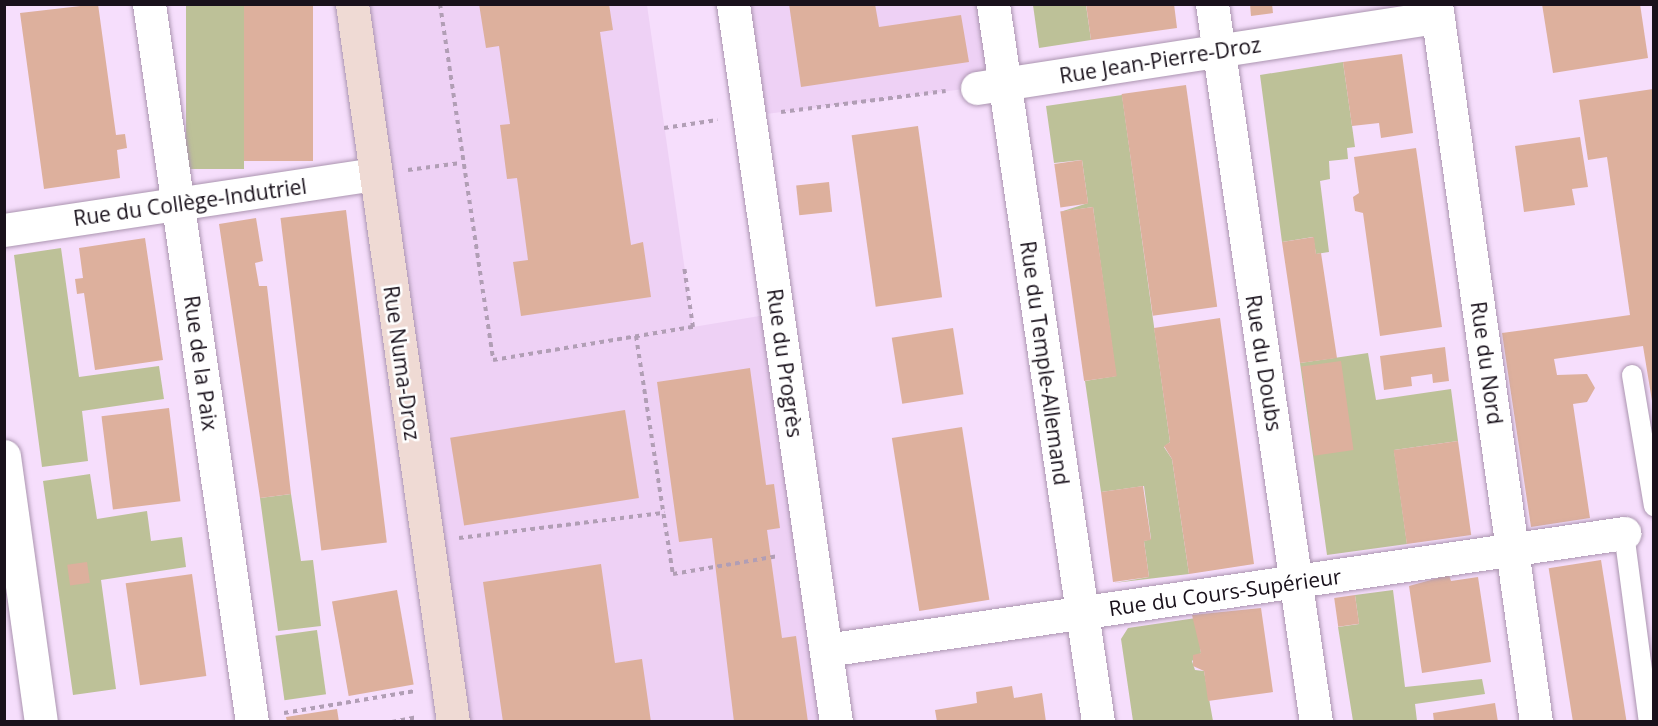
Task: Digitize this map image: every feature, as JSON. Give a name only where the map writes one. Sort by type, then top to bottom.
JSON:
[{"type":"main road","name":"Rue Numa-Droz","points":[[352,4],[389,172],[440,719]]},
{"type":"street","name":"Rue de la Paix","points":[[149,4],[177,203],[266,717]]},
{"type":"street","name":"Rue du Progrès","points":[[733,4],[836,722]]},
{"type":"street","name":"Rue du Temple-Allemand","points":[[993,4],[991,86],[1082,612],[1098,722]]},
{"type":"street","name":"Rue du Doubs","points":[[1212,4],[1316,722]]},
{"type":"street","name":"Rue Jean-Pierre-Droz","points":[[991,86],[1219,51],[1437,11]]},
{"type":"street","name":"Rue du Nord","points":[[1437,11],[1536,722]]},
{"type":"street","name":"Rue du Collège-Indutriel","points":[[4,230],[389,172]]},
{"type":"street","points":[[4,456],[41,722]]},
{"type":"street","name":"Rue du Cours-Supérieur","points":[[825,650],[1624,533]]},
{"type":"lane","points":[[1632,375],[1653,506]]},
{"type":"lane","points":[[1624,533],[1649,722]]},
{"type":"path","points":[[440,4],[461,162],[493,360],[693,327],[684,266]]},
{"type":"path","points":[[882,97],[991,86]]},
{"type":"path","points":[[389,172],[461,162]]},
{"type":"path","points":[[636,336],[673,574],[811,550]]},
{"type":"path","points":[[455,538],[664,513]]},
{"type":"path","points":[[266,717],[423,689]]},
{"type":"path","points":[[392,722],[440,719]]},
{"type":"shaded area","points":[[352,5],[647,5],[693,327],[778,313],[835,721],[453,721]]},
{"type":"shaded area","points":[[733,5],[993,5],[1004,84],[750,116]]},
{"type":"green space","points":[[186,5],[244,5],[244,169],[186,169]]},
{"type":"green space","points":[[1033,5],[1086,5],[1091,40],[1039,48]]},
{"type":"green space","points":[[1343,62],[1355,147],[1347,148],[1348,159],[1329,161],[1330,179],[1320,181],[1329,252],[1316,254],[1313,237],[1282,242],[1260,75]]},
{"type":"green space","points":[[1122,95],[1170,442],[1164,447],[1172,459],[1189,574],[1114,583],[1149,577],[1144,541],[1151,539],[1144,486],[1101,492],[1085,381],[1116,376],[1093,207],[1060,212],[1088,203],[1082,160],[1054,163],[1046,106]]},
{"type":"green space","points":[[61,248],[79,377],[159,366],[164,399],[82,411],[88,461],[42,467],[14,255]]},
{"type":"green space","points":[[1368,353],[1376,400],[1451,389],[1458,441],[1394,450],[1407,544],[1327,555],[1300,363]]},
{"type":"green space","points":[[90,474],[97,519],[147,511],[151,541],[182,537],[186,567],[101,580],[116,689],[73,695],[43,481]]},
{"type":"green space","points":[[291,494],[301,561],[313,560],[321,626],[278,631],[260,498]]},
{"type":"green space","points":[[1393,590],[1405,687],[1482,679],[1485,694],[1415,704],[1417,721],[1353,721],[1338,627],[1359,624],[1355,595]]},
{"type":"green space","points":[[1196,618],[1201,653],[1192,661],[1195,670],[1204,671],[1213,721],[1133,721],[1121,639],[1128,628]]},
{"type":"green space","points":[[317,630],[326,694],[284,700],[275,636]]},
{"type":"building","points":[[98,4],[116,135],[125,134],[127,148],[117,150],[120,178],[44,189],[20,13]]},
{"type":"building","points":[[244,4],[313,4],[313,161],[244,161]]},
{"type":"building","points":[[479,4],[609,4],[613,30],[600,32],[631,245],[643,242],[651,297],[521,316],[513,262],[528,260],[517,178],[507,179],[500,125],[510,124],[499,46],[486,48]]},
{"type":"building","points":[[789,4],[875,4],[879,27],[961,15],[969,62],[801,87]]},
{"type":"building","points":[[1086,4],[1174,4],[1177,28],[1091,40]]},
{"type":"building","points":[[1250,4],[1272,4],[1273,13],[1251,16]]},
{"type":"building","points":[[1542,4],[1640,4],[1648,58],[1553,73]]},
{"type":"building","points":[[1402,54],[1413,133],[1381,138],[1379,123],[1352,126],[1343,62]]},
{"type":"building","points":[[1186,85],[1217,307],[1153,316],[1122,94]]},
{"type":"building","points":[[1653,89],[1653,407],[1643,346],[1554,359],[1557,375],[1587,374],[1595,388],[1587,402],[1573,404],[1590,518],[1531,527],[1502,333],[1630,315],[1607,157],[1588,160],[1579,100]]},
{"type":"building","points":[[918,126],[942,297],[876,307],[852,135]]},
{"type":"building","points":[[1580,137],[1588,187],[1572,189],[1575,205],[1524,212],[1515,146]]},
{"type":"building","points":[[1416,148],[1442,327],[1380,336],[1363,213],[1355,211],[1353,197],[1359,193],[1354,157]]},
{"type":"building","points":[[1082,160],[1088,204],[1060,207],[1054,164]]},
{"type":"building","points":[[829,182],[832,212],[799,215],[796,185]]},
{"type":"building","points":[[1093,207],[1117,376],[1084,381],[1060,212]]},
{"type":"building","points":[[346,210],[387,543],[321,551],[280,218]]},
{"type":"building","points":[[256,218],[263,261],[255,263],[259,286],[267,286],[291,494],[260,498],[219,224]]},
{"type":"building","points":[[1314,237],[1316,254],[1321,253],[1337,358],[1300,363],[1282,242]]},
{"type":"building","points":[[145,238],[163,360],[95,370],[84,293],[77,294],[75,279],[83,278],[79,248]]},
{"type":"building","points":[[1220,318],[1254,564],[1189,574],[1172,459],[1164,446],[1170,442],[1154,328]]},
{"type":"building","points":[[953,328],[963,394],[902,404],[892,338]]},
{"type":"building","points":[[1445,347],[1449,381],[1433,383],[1432,374],[1411,377],[1412,386],[1384,390],[1380,356]]},
{"type":"building","points":[[1341,361],[1354,450],[1314,456],[1301,367]]},
{"type":"building","points":[[750,368],[766,485],[774,484],[780,528],[767,530],[782,638],[796,636],[808,722],[734,722],[712,538],[679,542],[657,382]]},
{"type":"building","points":[[169,408],[180,501],[113,510],[102,416]]},
{"type":"building","points":[[625,410],[639,498],[464,526],[450,438]]},
{"type":"building","points":[[962,427],[989,600],[919,611],[892,438]]},
{"type":"building","points":[[1458,441],[1471,535],[1407,544],[1394,450]]},
{"type":"building","points":[[1143,486],[1151,540],[1144,541],[1149,577],[1113,582],[1101,492]]},
{"type":"building","points":[[1601,560],[1627,722],[1573,722],[1549,568]]},
{"type":"building","points":[[87,562],[90,583],[70,586],[67,565]]},
{"type":"building","points":[[601,564],[615,663],[642,659],[651,722],[503,722],[483,582]]},
{"type":"building","points":[[192,574],[206,676],[140,685],[126,583]]},
{"type":"building","points":[[1449,575],[1451,581],[1478,577],[1491,662],[1422,673],[1409,586]]},
{"type":"building","points":[[397,590],[414,685],[349,696],[332,601]]},
{"type":"building","points":[[1355,595],[1359,624],[1338,627],[1334,598]]},
{"type":"building","points":[[1261,608],[1273,692],[1208,701],[1204,671],[1193,666],[1193,655],[1201,653],[1192,615]]},
{"type":"building","points":[[1012,686],[1014,698],[1042,693],[1046,722],[937,722],[935,710],[977,703],[976,692]]},
{"type":"building","points":[[1495,703],[1498,722],[1434,722],[1433,713]]},
{"type":"building","points":[[337,709],[339,722],[287,722],[286,717]]}]
